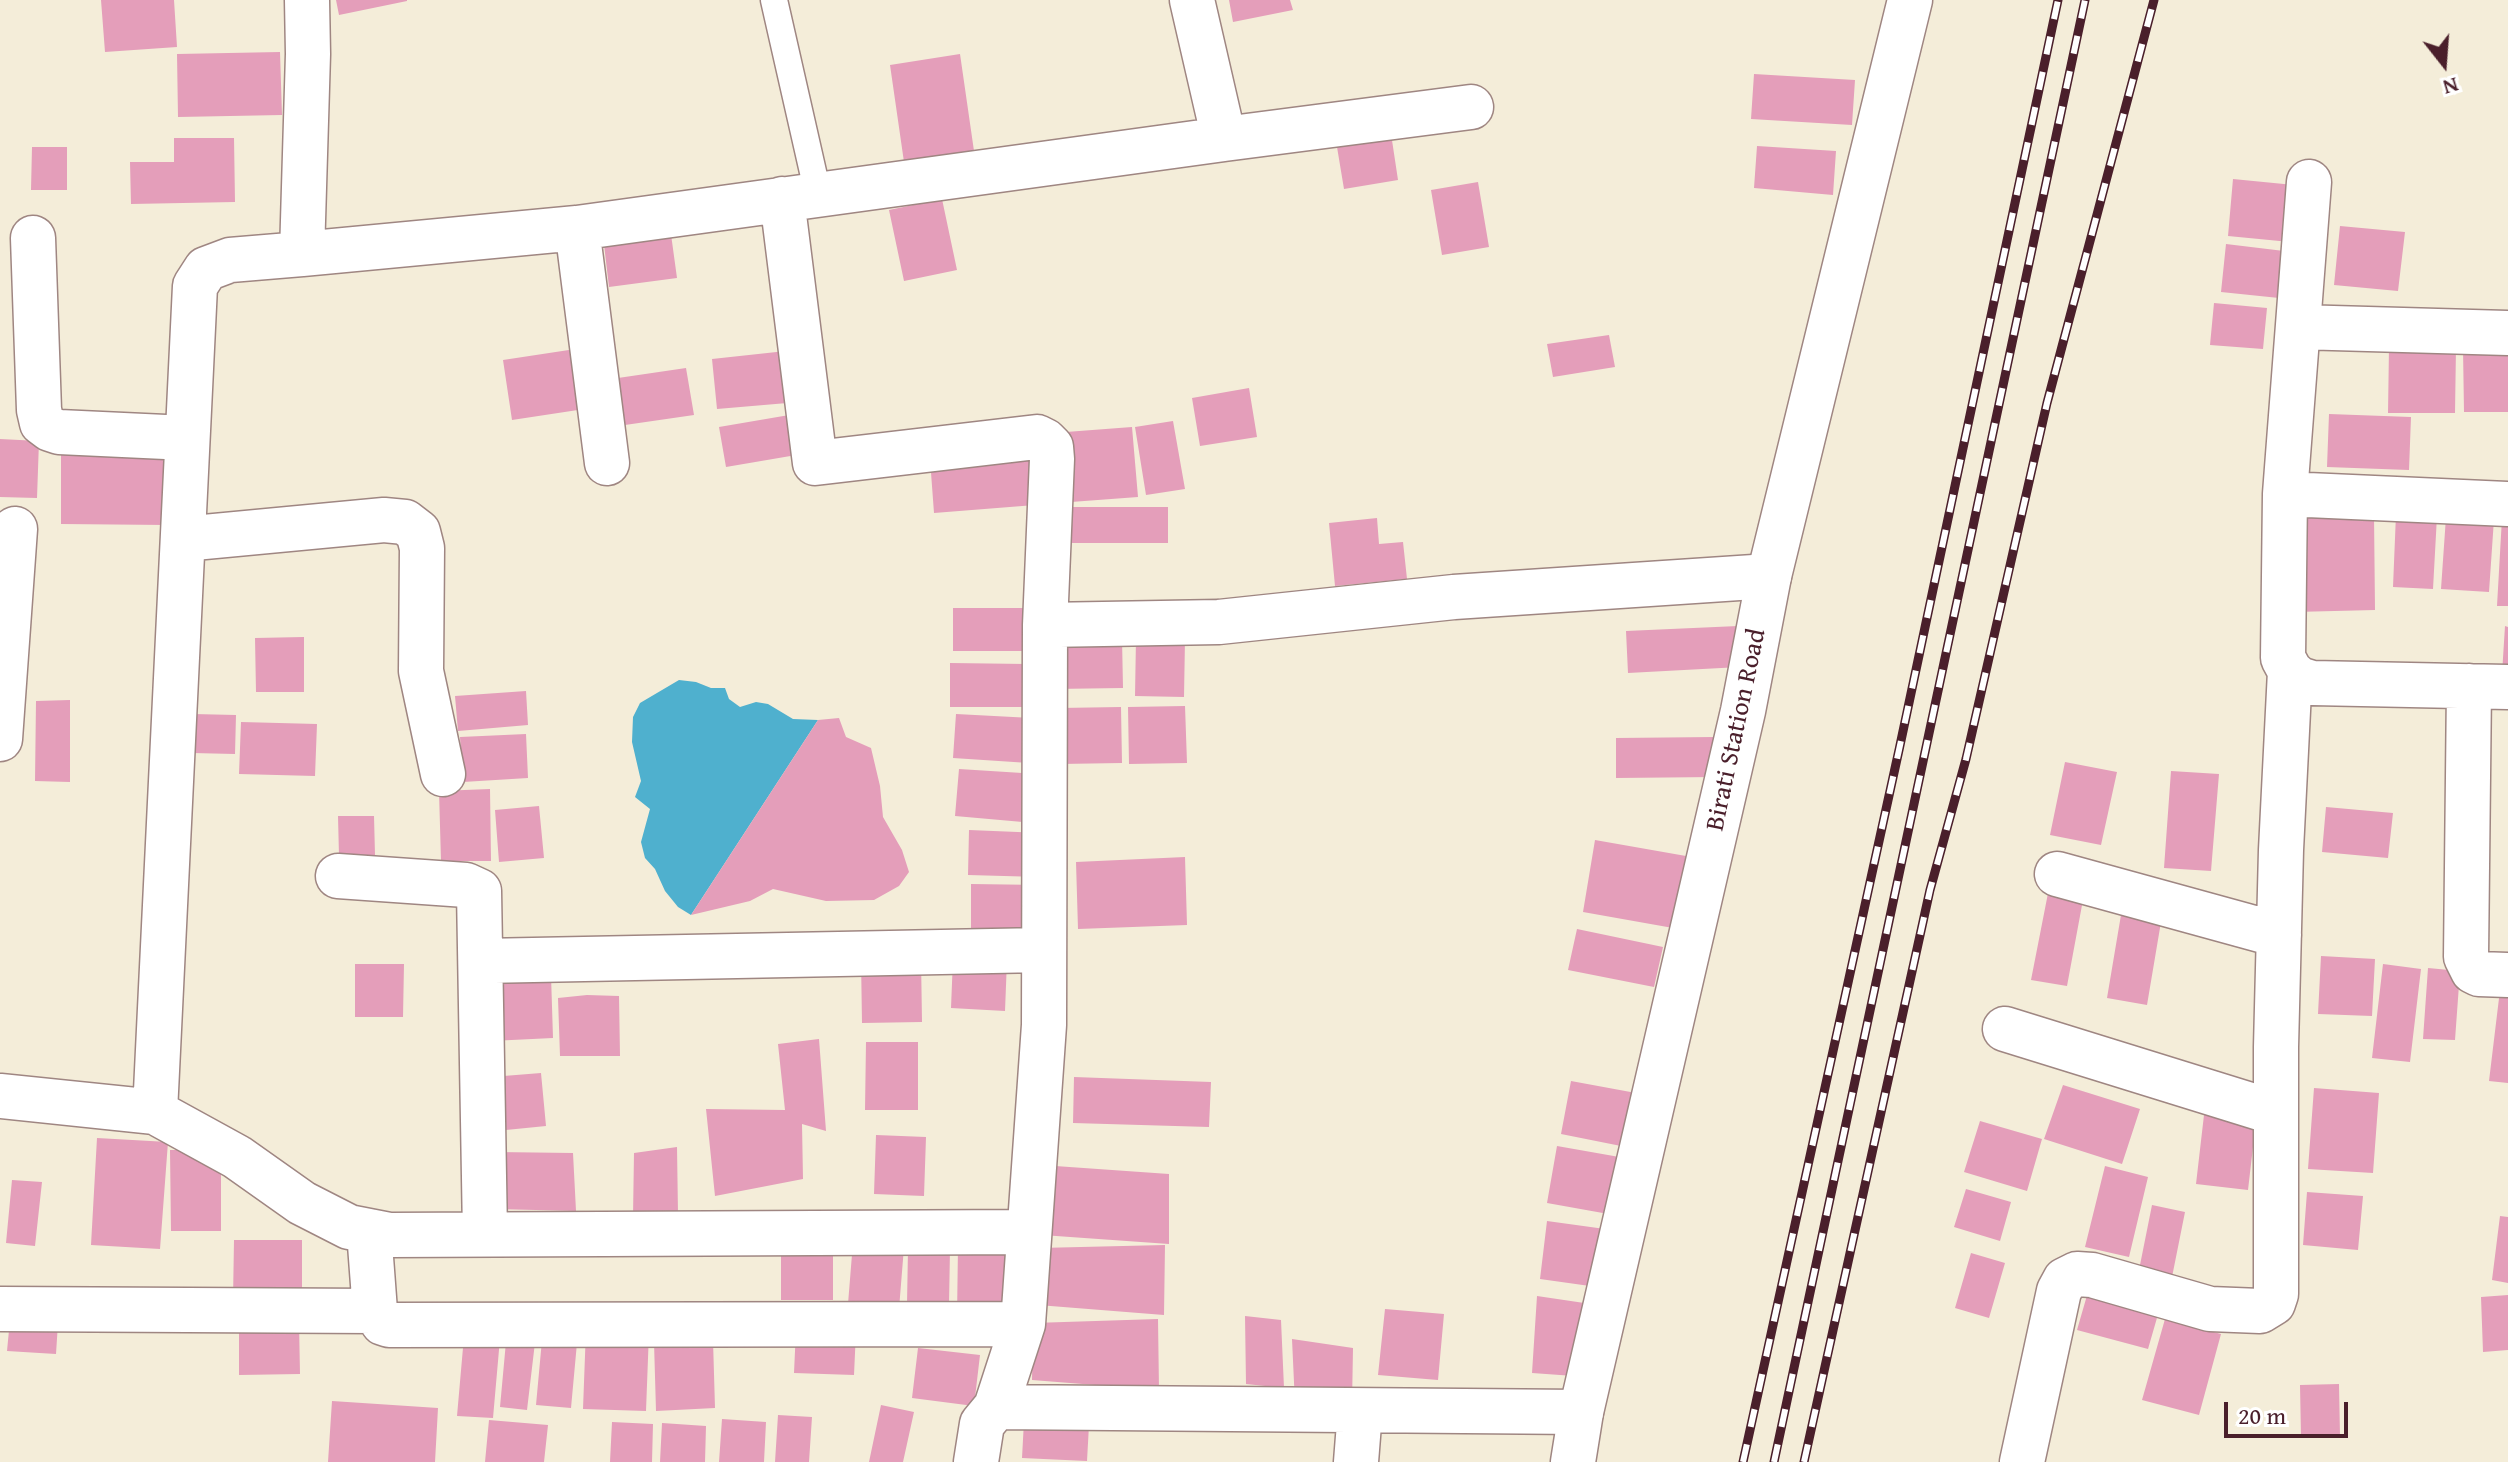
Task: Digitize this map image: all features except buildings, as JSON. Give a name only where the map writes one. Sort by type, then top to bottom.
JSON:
[{"type":"street","points":[[302,254],[307,0]]},
{"type":"street","points":[[1192,0],[1224,139]]},
{"type":"street","name":"Birati Station Road","points":[[1573,1462],[1581,1412],[1743,711],[1769,576],[1910,0]]},
{"type":"street","points":[[155,1112],[195,286],[206,269],[230,260],[577,228],[1471,107]]},
{"type":"street","points":[[2309,182],[2285,494],[2283,658],[2299,679],[2312,683],[2489,687],[2466,957],[2473,971],[2479,974],[2508,975]]},
{"type":"street","points":[[800,196],[815,463],[1037,437],[1051,447],[1045,625],[1044,1025],[1023,1324],[996,1407],[982,1424],[976,1462]]},
{"type":"street","points":[[577,228],[607,463]]},
{"type":"street","points":[[33,238],[42,423],[59,432],[187,438]]},
{"type":"street","points":[[2298,327],[2508,333]]},
{"type":"street","points":[[2285,494],[2508,504]]},
{"type":"street","points":[[183,539],[384,520],[405,522],[418,532],[422,548],[421,671],[443,774]]},
{"type":"street","points":[[0,739],[15,529]]},
{"type":"street","points":[[1045,625],[1219,622],[1454,597],[1769,576]]},
{"type":"street","points":[[2022,1462],[2059,1291],[2065,1280],[2077,1274],[2092,1275],[2210,1309],[2260,1311],[2273,1303],[2276,1294],[2279,935],[2290,671]]},
{"type":"street","points":[[2057,874],[2279,935]]},
{"type":"street","points":[[338,876],[474,887],[479,891],[485,1234]]},
{"type":"street","points":[[482,961],[1043,950]]},
{"type":"street","points":[[2005,1029],[2276,1113]]},
{"type":"street","points":[[0,1096],[155,1112],[237,1157],[302,1203],[349,1227],[390,1235],[1028,1232]]},
{"type":"street","points":[[369,1231],[375,1311],[383,1323],[389,1325],[1023,1324]]},
{"type":"street","points":[[0,1309],[375,1311]]},
{"type":"street","points":[[996,1407],[1581,1412]]},
{"type":"street","points":[[1356,1462],[1360,1411]]},
{"type":"lane","points":[[774,0],[800,196]]},
{"type":"water","points":[[679,680],[725,688],[729,699],[740,707],[756,702],[768,704],[793,719],[818,720],[691,915],[678,907],[665,891],[655,869],[645,858],[641,842],[650,809],[635,797],[641,781],[632,742],[633,717],[640,703]]},
{"type":"railway","points":[[1743,1462],[1899,750],[2058,0]]},
{"type":"railway","points":[[1774,1462],[2085,0]]},
{"type":"railway","points":[[1804,1462],[1930,890],[1966,759],[2047,403],[2154,0]]}]
